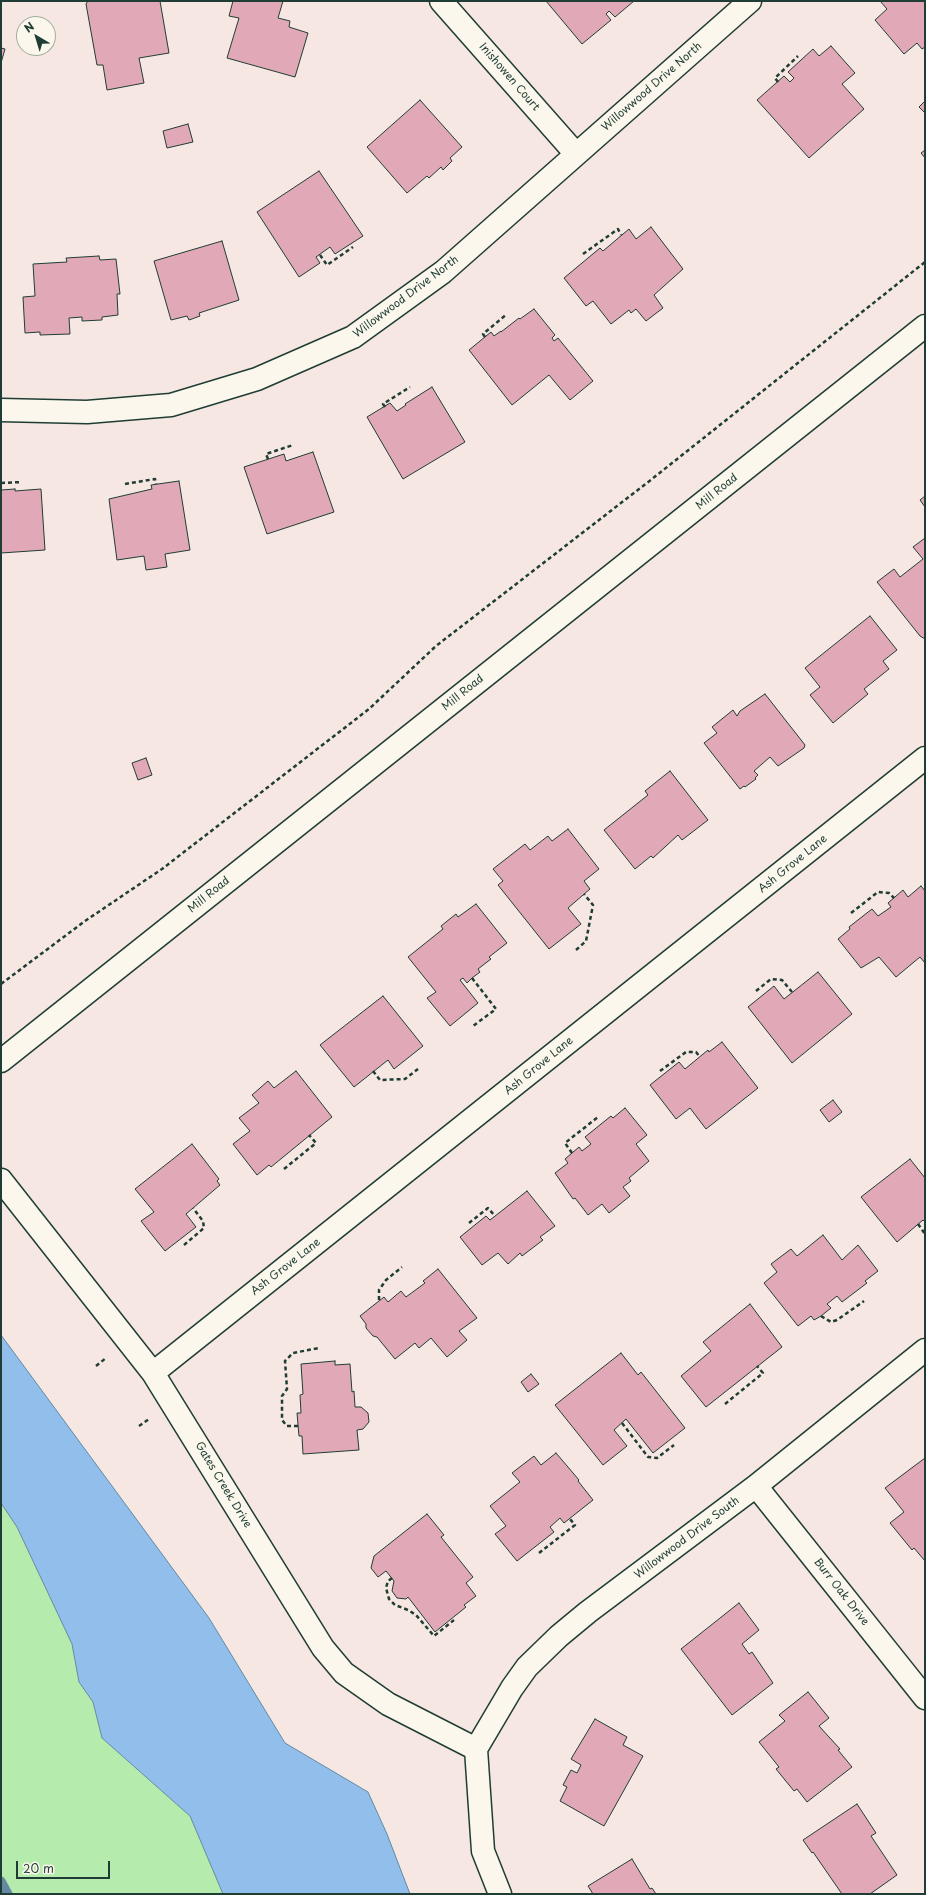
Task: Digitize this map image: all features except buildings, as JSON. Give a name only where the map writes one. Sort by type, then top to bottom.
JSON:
[{"type":"street","name":"Inishowen Court","points":[[441,1],[576,154]]},
{"type":"street","name":"Willowwood Drive North","points":[[1,410],[87,412],[171,405],[257,379],[353,337],[443,272],[750,1]]},
{"type":"street","name":"Mill Road","points":[[1,1061],[925,326]]},
{"type":"street","name":"Ash Grove Lane","points":[[154,1373],[925,758]]},
{"type":"street","name":"Gates Creek Drive","points":[[1,1180],[154,1373],[323,1648],[344,1673],[388,1704],[476,1750]]},
{"type":"street","name":"Willowwood Drive South","points":[[476,1750],[512,1688],[527,1667],[559,1636],[756,1486],[925,1350]]},
{"type":"street","name":"Burr Oak Drive","points":[[756,1486],[925,1698]]},
{"type":"street","points":[[476,1750],[483,1851],[500,1894]]},
{"type":"path","points":[[778,82],[775,78],[798,56]]},
{"type":"path","points":[[583,254],[618,229],[622,235]]},
{"type":"path","points":[[320,255],[327,265],[353,247]]},
{"type":"path","points":[[1,984],[85,920],[162,869],[369,709],[436,646],[652,479],[925,262]]},
{"type":"path","points":[[485,337],[483,334],[507,314]]},
{"type":"path","points":[[384,407],[383,404],[410,387]]},
{"type":"path","points":[[268,459],[266,454],[293,445]]},
{"type":"path","points":[[125,484],[155,479],[156,484]]},
{"type":"path","points":[[1,483],[22,482]]},
{"type":"path","points":[[852,913],[878,892],[889,893],[894,898]]},
{"type":"path","points":[[576,950],[586,942],[593,905],[584,894]]},
{"type":"path","points":[[472,978],[496,1008],[473,1026]]},
{"type":"path","points":[[756,990],[770,978],[782,980],[792,992]]},
{"type":"path","points":[[660,1071],[686,1052],[696,1052],[700,1057]]},
{"type":"path","points":[[373,1072],[380,1080],[405,1079],[418,1069]]},
{"type":"path","points":[[572,1153],[565,1143],[598,1117]]},
{"type":"path","points":[[284,1169],[316,1143],[309,1135]]},
{"type":"path","points":[[184,1245],[204,1228],[203,1221],[193,1208]]},
{"type":"path","points":[[469,1223],[488,1208],[495,1216]]},
{"type":"path","points":[[918,1224],[925,1234]]},
{"type":"path","points":[[379,1300],[379,1290],[386,1280],[402,1267]]},
{"type":"path","points":[[821,1316],[831,1322],[837,1320],[864,1301]]},
{"type":"path","points":[[298,1426],[286,1426],[282,1420],[282,1396],[287,1389],[285,1361],[293,1353],[319,1348]]},
{"type":"path","points":[[96,1366],[110,1355]]},
{"type":"path","points":[[725,1404],[763,1373],[757,1366]]},
{"type":"path","points":[[139,1426],[155,1415]]},
{"type":"path","points":[[622,1423],[648,1457],[657,1458],[674,1445]]},
{"type":"path","points":[[540,1553],[575,1525],[569,1518]]},
{"type":"path","points":[[392,1578],[388,1581],[386,1588],[389,1599],[395,1606],[408,1610],[416,1615],[434,1636],[454,1620]]},
{"type":"green space","points":[[1,1503],[17,1527],[72,1644],[79,1682],[93,1702],[102,1738],[190,1816],[223,1894],[1,1894]]},
{"type":"water","points":[[1,1335],[209,1618],[285,1743],[368,1792],[387,1834],[410,1894],[223,1894],[190,1816],[102,1738],[93,1702],[79,1682],[72,1644],[17,1527],[1,1503]]},
{"type":"waterway","points":[[1,1881],[8,1894]]}]
